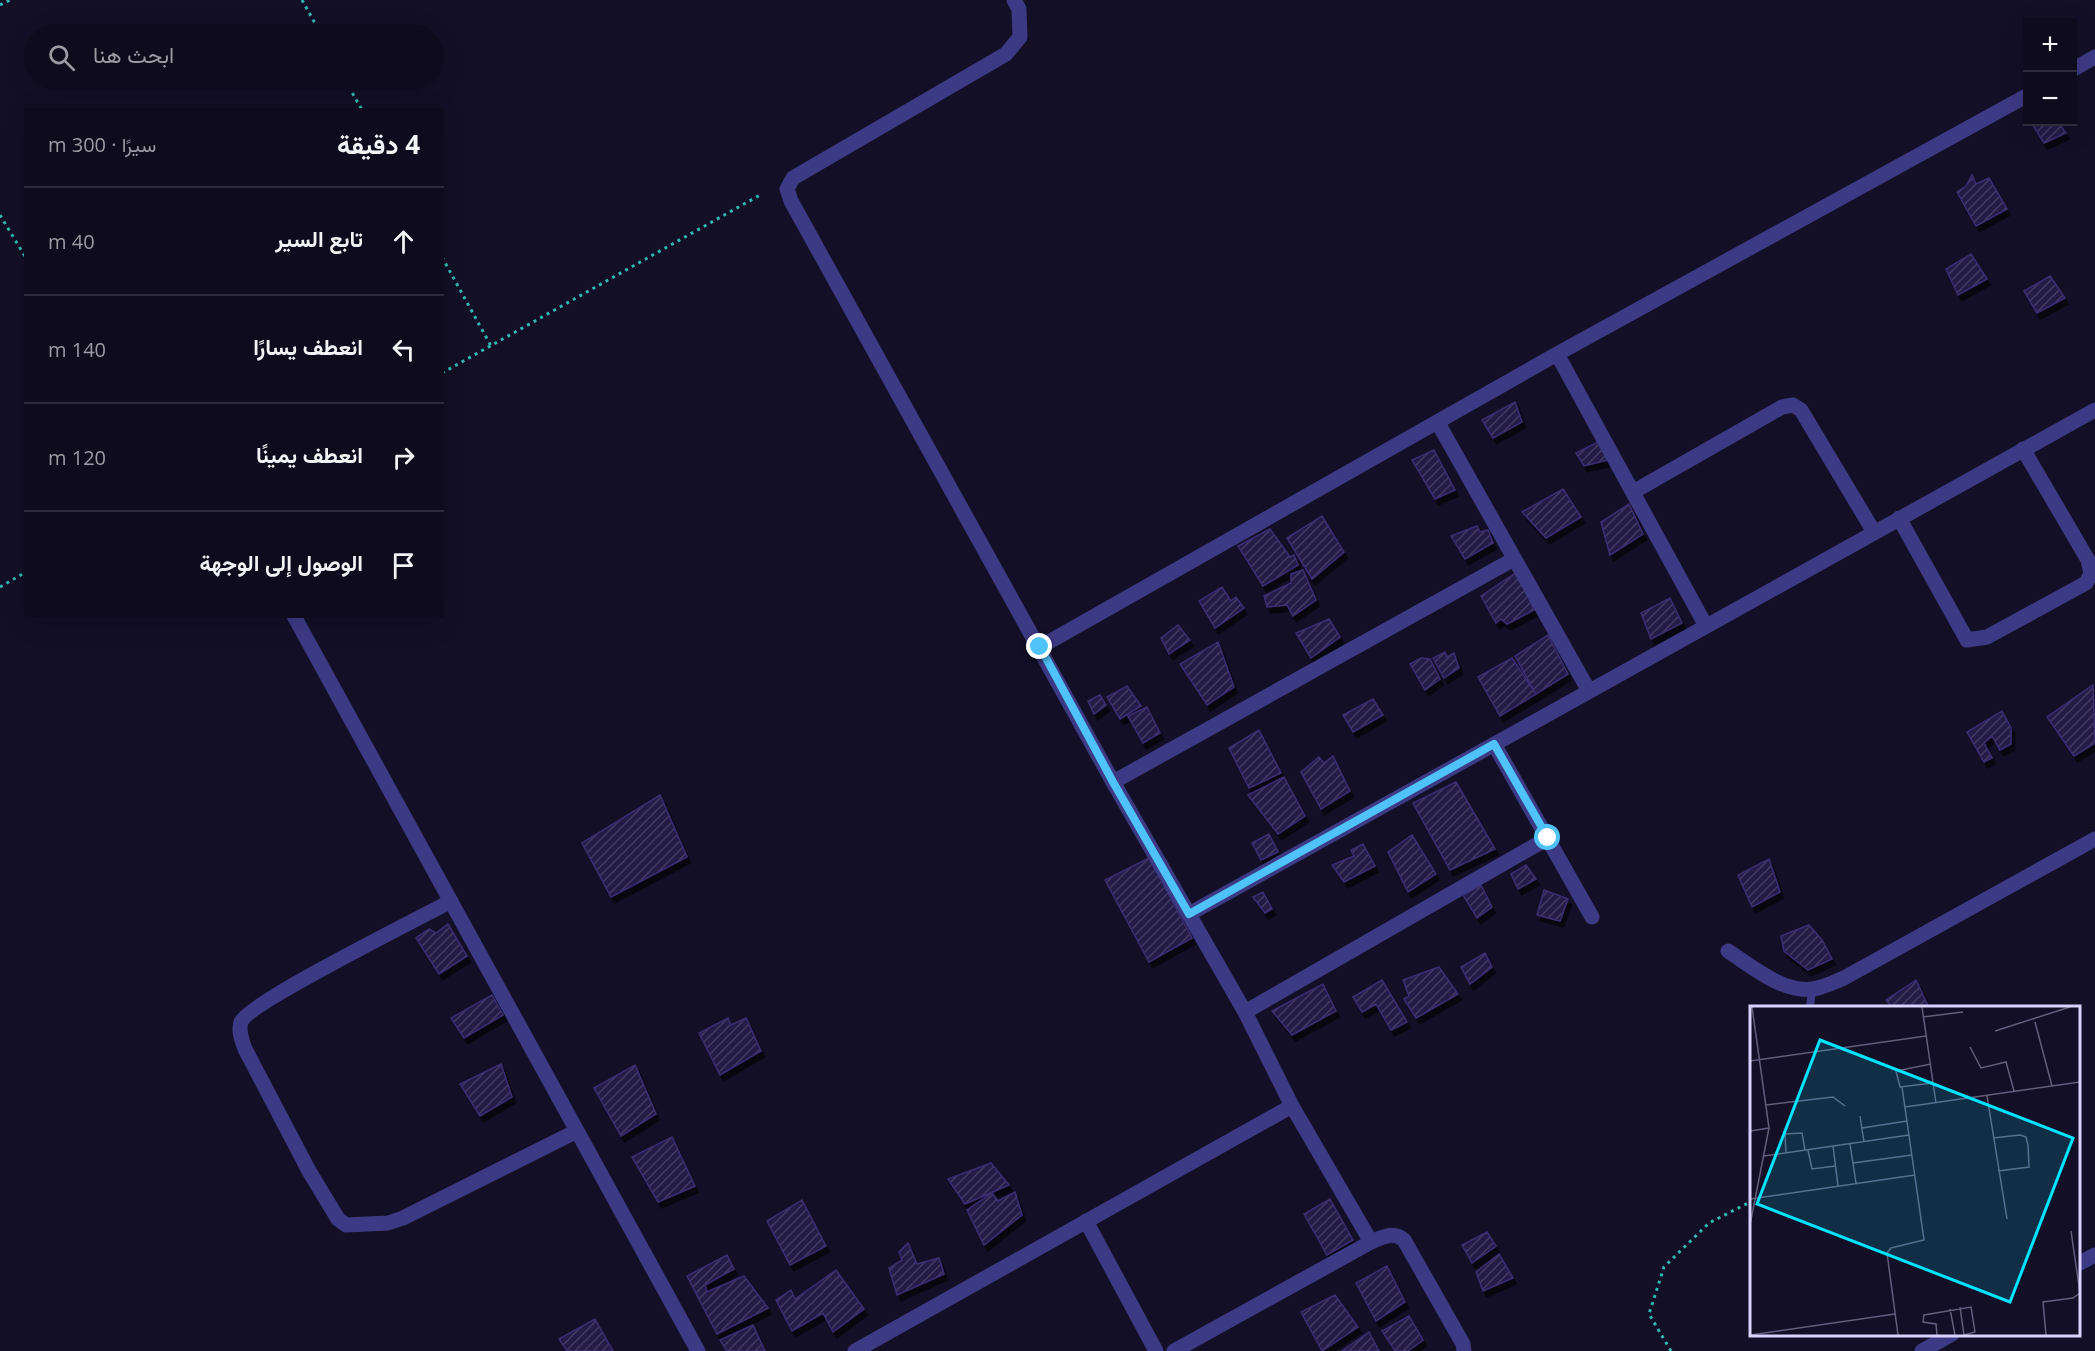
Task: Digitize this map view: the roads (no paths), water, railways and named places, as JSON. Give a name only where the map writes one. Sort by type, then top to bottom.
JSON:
[{"type":"street","points":[[1014,0],[1019,9],[1020,37],[1006,54],[793,178],[787,189],[796,211],[1113,782],[1245,1012],[1292,1106],[1371,1242]]},
{"type":"street","points":[[2077,68],[2095,57]]},
{"type":"street","points":[[1040,647],[1557,354],[2023,98]]},
{"type":"street","points":[[1557,354],[1706,626]]},
{"type":"street","points":[[1633,492],[1782,407],[1793,405],[1801,410],[1874,532]]},
{"type":"street","points":[[1189,914],[2095,410]]},
{"type":"street","points":[[1438,423],[1589,691]]},
{"type":"street","points":[[1899,519],[1967,640],[1987,637],[2086,583],[2091,574],[2088,560],[2023,449]]},
{"type":"street","points":[[1113,782],[1514,559]]},
{"type":"street","points":[[295,618],[698,1351]]},
{"type":"street","points":[[1494,744],[1592,917]]},
{"type":"street","points":[[1245,1012],[1548,838]]},
{"type":"street","points":[[1728,951],[1764,974],[1791,987],[1812,989],[1844,978],[2095,839]]},
{"type":"street","points":[[451,901],[292,987],[247,1013],[241,1022],[240,1032],[249,1058],[309,1171],[338,1219],[346,1225],[388,1223],[577,1131]]},
{"type":"street","points":[[855,1351],[1292,1106]]},
{"type":"street","points":[[1086,1221],[1156,1351]]},
{"type":"street","points":[[1174,1351],[1386,1235],[1398,1235],[1404,1239],[1463,1344],[1464,1351]]},
{"type":"street","points":[[2080,1263],[2095,1255]]},
{"type":"street","points":[[1922,1351],[1950,1336]]},
{"type":"lane","points":[[1810,1006],[1812,989]]}]
